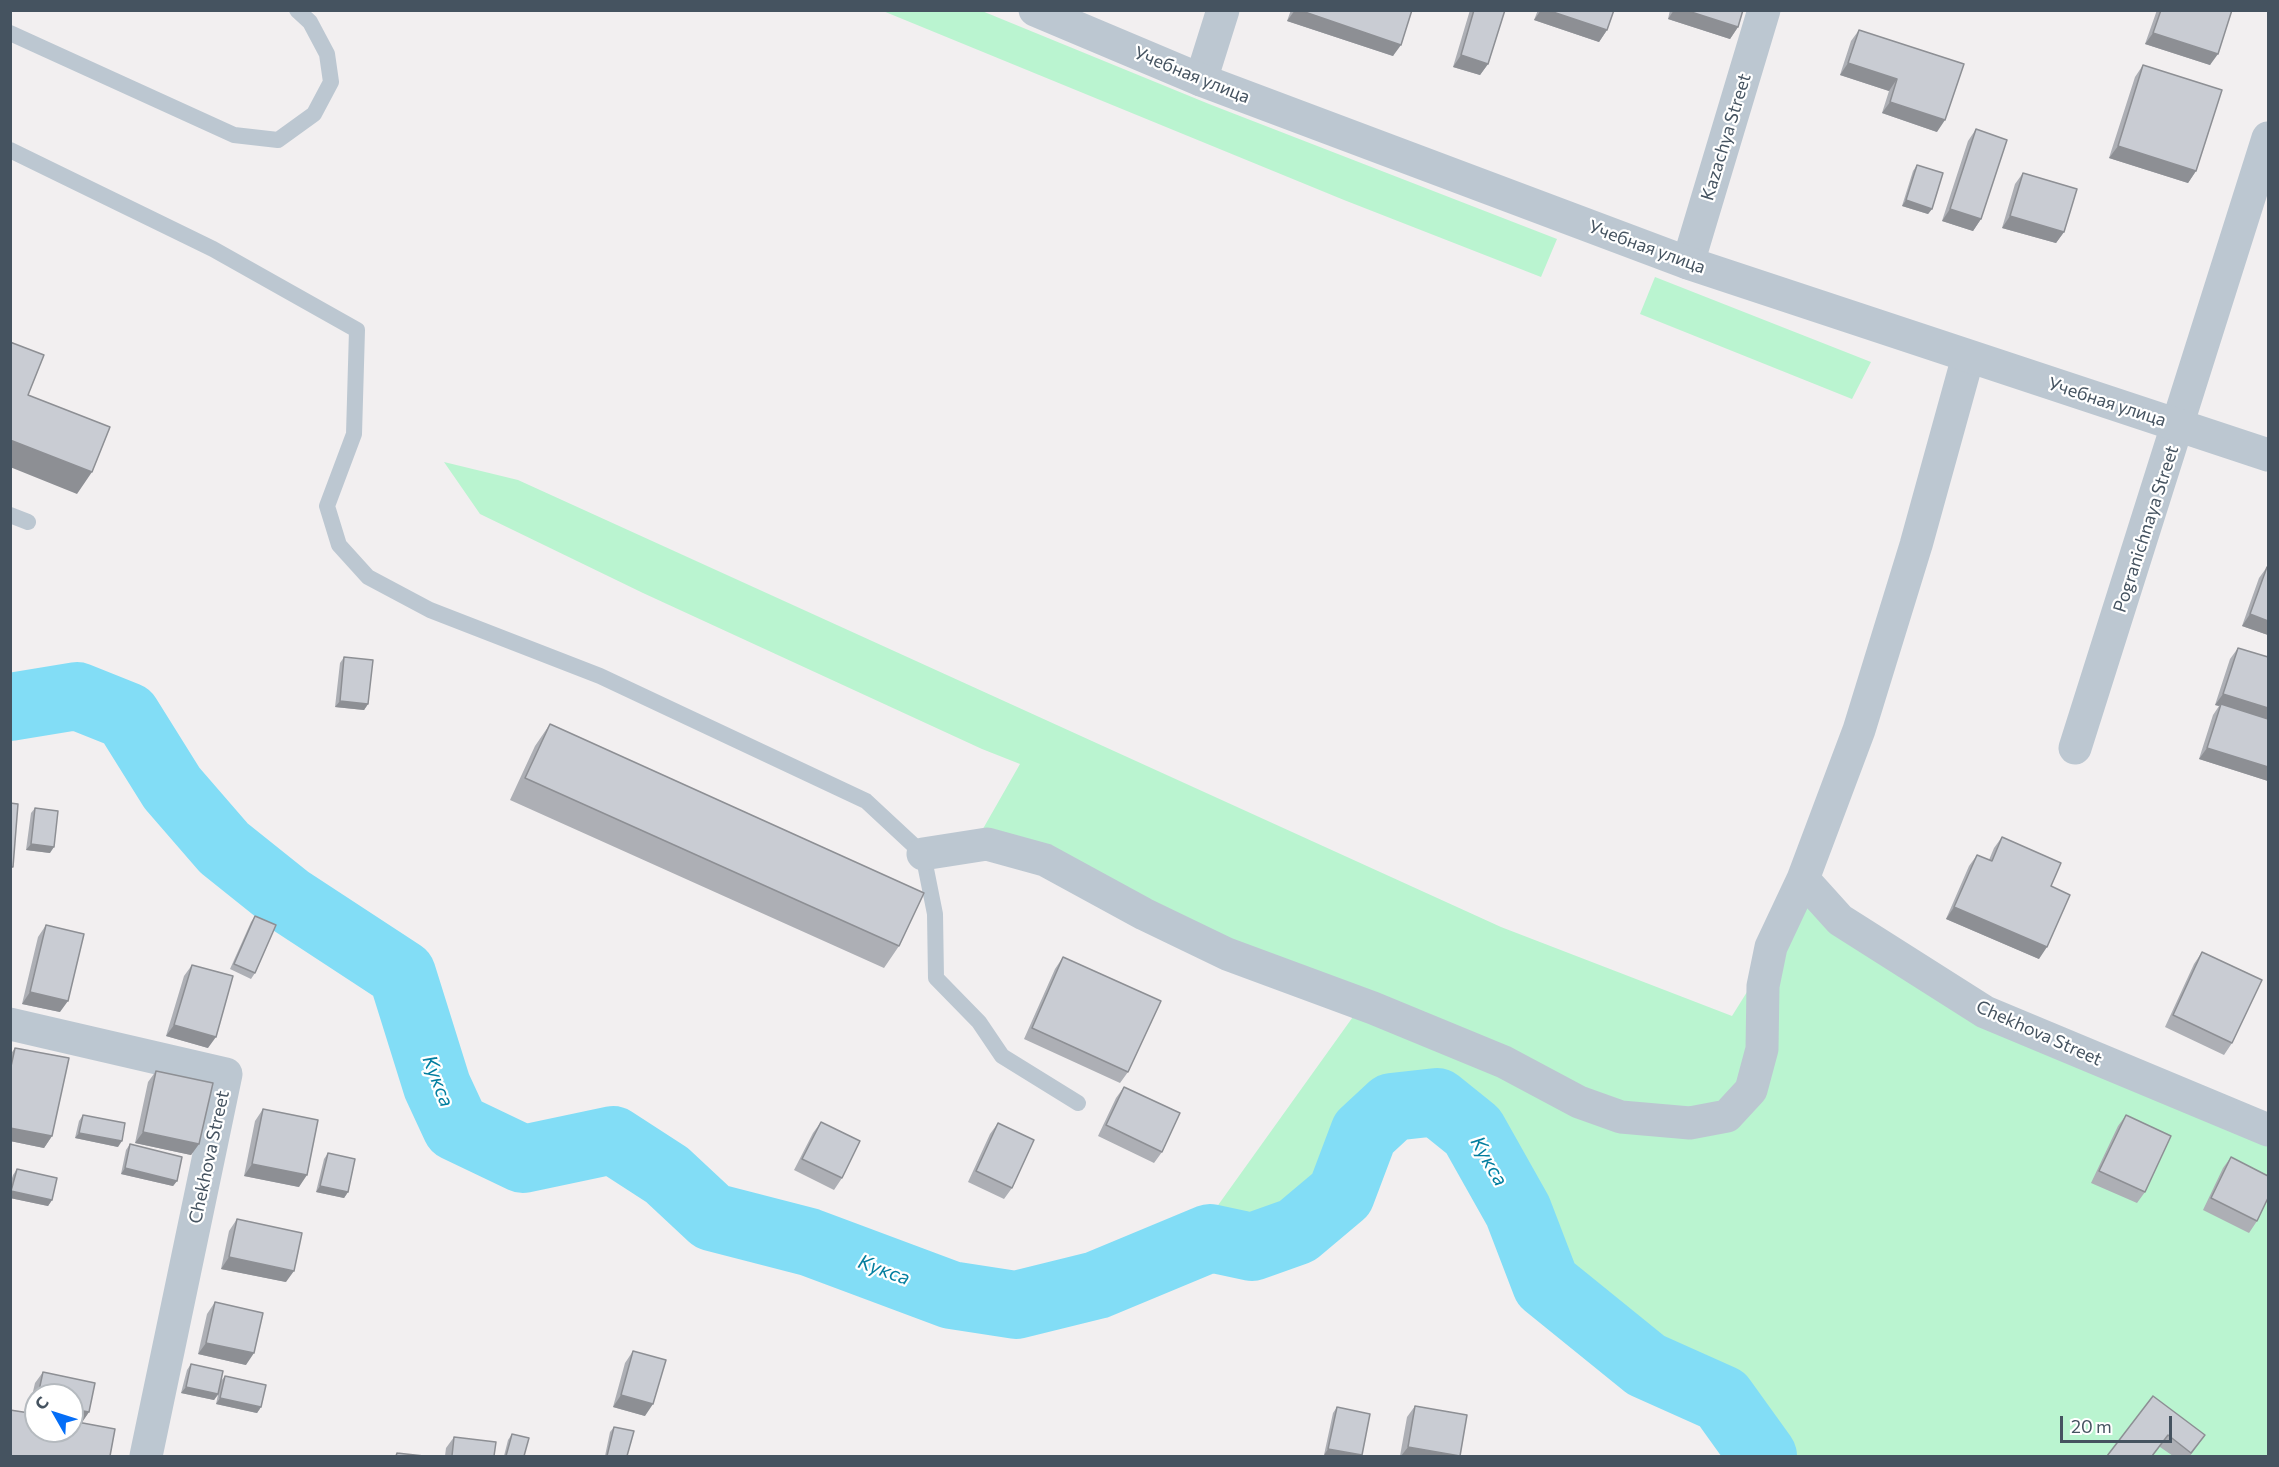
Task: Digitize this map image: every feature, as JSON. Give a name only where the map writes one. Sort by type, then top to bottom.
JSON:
[{"type":"street","name":"Учебная улица","points":[[1035,10],[1201,80],[1688,263],[2268,455]]},
{"type":"street","points":[[1201,80],[1223,10]]},
{"type":"street","name":"Kazachya Street","points":[[1688,263],[1764,10]]},
{"type":"street","name":"Pogranichnaya Street","points":[[2075,748],[2268,138]]},
{"type":"street","points":[[922,854],[987,844],[1045,860],[1144,914],[1227,954],[1373,1008],[1504,1062],[1579,1102],[1622,1117],[1690,1123],[1727,1116],[1751,1090],[1762,1049],[1763,986],[1771,947],[1803,879],[1859,730],[1916,545],[1968,357]]},
{"type":"street","name":"Chekhova Street","points":[[1803,879],[1839,920],[1985,1012],[2268,1130]]},
{"type":"street","name":"Chekhova Street","points":[[10,1024],[226,1074],[146,1456]]},
{"type":"lane","points":[[10,33],[234,135],[278,140],[314,114],[331,81],[327,54],[310,22],[297,10]]},
{"type":"lane","points":[[10,150],[213,249],[357,330],[354,434],[327,506],[339,545],[368,577],[430,610],[600,676],[866,801],[922,854],[935,914],[936,978],[979,1022],[1002,1056],[1078,1103]]},
{"type":"lane","points":[[10,515],[28,522]]},
{"type":"green space","points":[[883,11],[982,11],[1209,104],[1557,239],[1541,277],[1344,200]]},
{"type":"green space","points":[[1655,277],[1871,362],[1852,399],[1640,314]]},
{"type":"green space","points":[[444,462],[518,480],[1501,927],[1732,1016],[1747,992],[1752,1031],[1735,1088],[1717,1109],[1623,1105],[1228,943],[980,834],[1020,764],[982,749],[643,593],[480,514]]},
{"type":"green space","points":[[1806,903],[2268,1143],[2268,1456],[1780,1456],[1731,1390],[1683,1363],[1649,1353],[1559,1273],[1525,1197],[1480,1126],[1441,1092],[1387,1093],[1352,1130],[1331,1184],[1288,1223],[1251,1232],[1206,1222],[1355,1014],[1393,1026],[1577,1113],[1736,1127],[1783,946]]},
{"type":"building","points":[[1299,10],[1412,10],[1401,45]]},
{"type":"building","points":[[1474,10],[1505,10],[1488,64],[1461,55]]},
{"type":"building","points":[[1547,10],[1614,10],[1607,30]]},
{"type":"building","points":[[1685,10],[1743,10],[1738,27]]},
{"type":"building","points":[[2161,10],[2232,10],[2218,54],[2153,33]]},
{"type":"building","points":[[1859,30],[1964,64],[1945,120],[1890,102],[1897,79],[1848,63]]},
{"type":"building","points":[[2143,65],[2222,90],[2196,171],[2118,146]]},
{"type":"building","points":[[1976,129],[2007,140],[1981,219],[1950,209]]},
{"type":"building","points":[[1917,165],[1943,173],[1932,209],[1906,200]]},
{"type":"building","points":[[2023,173],[2077,189],[2064,232],[2010,216]]},
{"type":"building","points":[[10,342],[44,355],[28,395],[110,427],[92,472],[10,440]]},
{"type":"building","points":[[2268,568],[2268,621],[2250,614]]},
{"type":"building","points":[[2238,648],[2268,657],[2268,708],[2223,694]]},
{"type":"building","points":[[344,657],[373,660],[368,704],[340,701]]},
{"type":"building","points":[[2221,704],[2268,719],[2268,767],[2207,748]]},
{"type":"building","points":[[550,724],[924,893],[899,946],[525,778]]},
{"type":"building","points":[[10,803],[18,804],[13,867],[10,867]]},
{"type":"building","points":[[35,808],[58,811],[54,847],[31,844]]},
{"type":"building","points":[[2002,837],[2061,863],[2051,886],[2070,895],[2047,947],[1954,907],[1977,855],[1992,861]]},
{"type":"building","points":[[255,916],[276,925],[255,973],[234,964]]},
{"type":"building","points":[[46,925],[84,934],[68,1001],[30,992]]},
{"type":"building","points":[[2202,952],[2262,980],[2232,1043],[2173,1015]]},
{"type":"building","points":[[1063,957],[1161,1001],[1128,1072],[1032,1028]]},
{"type":"building","points":[[192,965],[233,976],[216,1037],[174,1025]]},
{"type":"building","points":[[15,1048],[69,1058],[52,1136],[10,1128],[10,1071]]},
{"type":"building","points":[[156,1071],[213,1083],[199,1144],[143,1132]]},
{"type":"building","points":[[1124,1087],[1180,1113],[1162,1152],[1106,1125]]},
{"type":"building","points":[[263,1109],[318,1120],[307,1175],[252,1164]]},
{"type":"building","points":[[83,1115],[125,1123],[122,1141],[79,1133]]},
{"type":"building","points":[[2126,1115],[2171,1136],[2145,1192],[2099,1171]]},
{"type":"building","points":[[821,1122],[860,1141],[842,1178],[802,1159]]},
{"type":"building","points":[[998,1123],[1034,1140],[1012,1188],[976,1171]]},
{"type":"building","points":[[130,1144],[182,1157],[177,1181],[125,1168]]},
{"type":"building","points":[[328,1153],[355,1159],[348,1192],[320,1186]]},
{"type":"building","points":[[2231,1157],[2268,1176],[2268,1198],[2257,1221],[2211,1198]]},
{"type":"building","points":[[17,1169],[57,1178],[52,1200],[11,1191]]},
{"type":"building","points":[[237,1219],[302,1233],[294,1271],[229,1257]]},
{"type":"building","points":[[215,1302],[263,1313],[254,1353],[206,1343]]},
{"type":"building","points":[[633,1351],[666,1360],[653,1404],[621,1395]]},
{"type":"building","points":[[191,1364],[223,1371],[218,1394],[186,1387]]},
{"type":"building","points":[[43,1372],[95,1383],[89,1412],[84,1411],[84,1383],[41,1383]]},
{"type":"building","points":[[225,1376],[266,1385],[261,1407],[220,1398]]},
{"type":"building","points":[[2153,1396],[2205,1435],[2191,1453],[2168,1435],[2152,1456],[2107,1456]]},
{"type":"building","points":[[1415,1406],[1467,1415],[1460,1456],[1408,1447]]},
{"type":"building","points":[[1337,1407],[1370,1414],[1362,1455],[1328,1449]]},
{"type":"building","points":[[10,1410],[24,1412],[24,1443],[84,1443],[84,1423],[115,1429],[110,1456],[10,1456]]},
{"type":"building","points":[[614,1427],[634,1431],[627,1456],[607,1456]]},
{"type":"building","points":[[512,1434],[529,1438],[524,1456],[506,1456]]},
{"type":"building","points":[[454,1437],[496,1442],[494,1456],[452,1456]]},
{"type":"building","points":[[397,1453],[424,1456],[396,1456]]},
{"type":"waterway","name":"Кукса","points":[[10,707],[77,696],[127,716],[172,788],[224,848],[289,900],[402,974],[437,1086],[456,1127],[523,1159],[613,1140],[667,1175],[712,1217],[809,1242],[951,1295],[1016,1305],[1097,1285],[1210,1238],[1252,1247],[1297,1231],[1341,1194],[1364,1133],[1392,1107],[1437,1102],[1473,1131],[1518,1211],[1546,1284],[1646,1365],[1722,1399],[1763,1456]]}]
